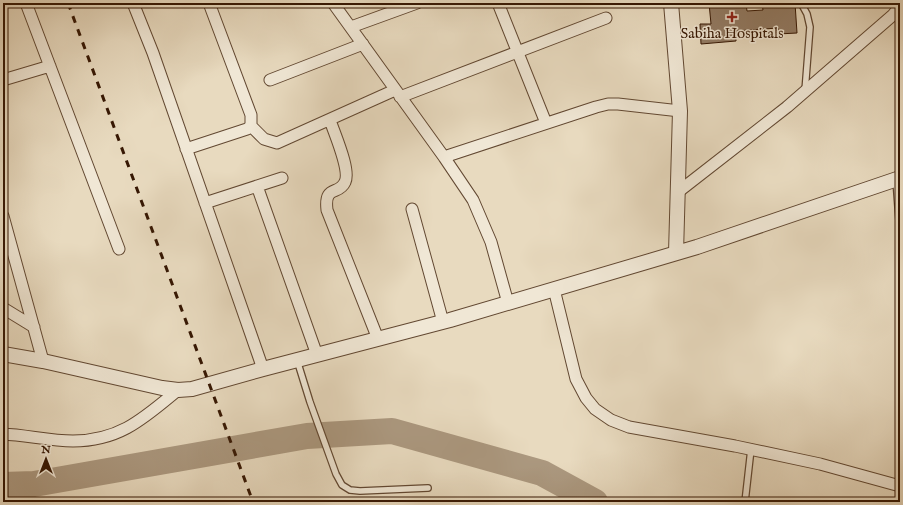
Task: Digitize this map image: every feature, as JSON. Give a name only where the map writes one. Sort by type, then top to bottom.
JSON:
[{"type":"street","points":[[26,3],[119,249]]},
{"type":"street","points":[[132,3],[153,53],[263,369]]},
{"type":"street","points":[[209,3],[251,115],[251,126],[264,139],[277,143],[330,120],[398,94],[518,52],[606,18]]},
{"type":"street","points":[[334,3],[473,200],[491,242],[508,303]]},
{"type":"street","points":[[351,27],[417,3]]},
{"type":"street","points":[[498,3],[546,123]]},
{"type":"street","points":[[671,3],[680,111],[676,253]]},
{"type":"street","points":[[678,192],[805,91],[893,15],[900,6]]},
{"type":"street","points":[[270,80],[363,44]]},
{"type":"street","points":[[3,80],[50,66]]},
{"type":"street","points":[[444,157],[596,106],[608,104],[680,111]]},
{"type":"street","points":[[330,120],[347,171],[346,181],[342,187],[330,192],[326,200],[327,210],[378,339]]},
{"type":"street","points":[[186,149],[247,129],[251,126]]},
{"type":"street","points":[[205,203],[282,178]]},
{"type":"street","points":[[3,354],[43,361],[162,388],[178,390],[192,388],[443,322],[508,303],[676,253],[898,179]]},
{"type":"street","points":[[257,186],[317,355]]},
{"type":"street","points":[[412,209],[443,322]]},
{"type":"street","points":[[3,216],[43,361]]},
{"type":"street","points":[[554,289],[576,379],[586,398],[595,409],[611,420],[629,427],[751,449],[820,464],[900,486]]},
{"type":"street","points":[[3,308],[34,326]]},
{"type":"street","points":[[3,434],[18,434],[72,441],[96,439],[114,434],[138,422],[178,390]]},
{"type":"lane","points":[[801,3],[807,14],[810,27],[805,91]]},
{"type":"lane","points":[[898,179],[900,234]]},
{"type":"lane","points":[[297,360],[310,402],[336,474],[342,485],[350,490],[360,491],[428,488]]},
{"type":"lane","points":[[745,502],[751,449]]},
{"type":"building","points":[[709,3],[746,3],[747,11],[763,10],[762,3],[795,3],[797,33],[778,34],[778,28],[736,31],[736,41],[701,44],[700,24],[711,24]]},
{"type":"waterway","points":[[3,485],[34,484],[307,436],[392,431],[542,473],[595,502]]},
{"type":"railway","points":[[68,3],[253,502]]},
{"type":"place","name":"Sabiha Hospitals","points":[[732,17]]}]
